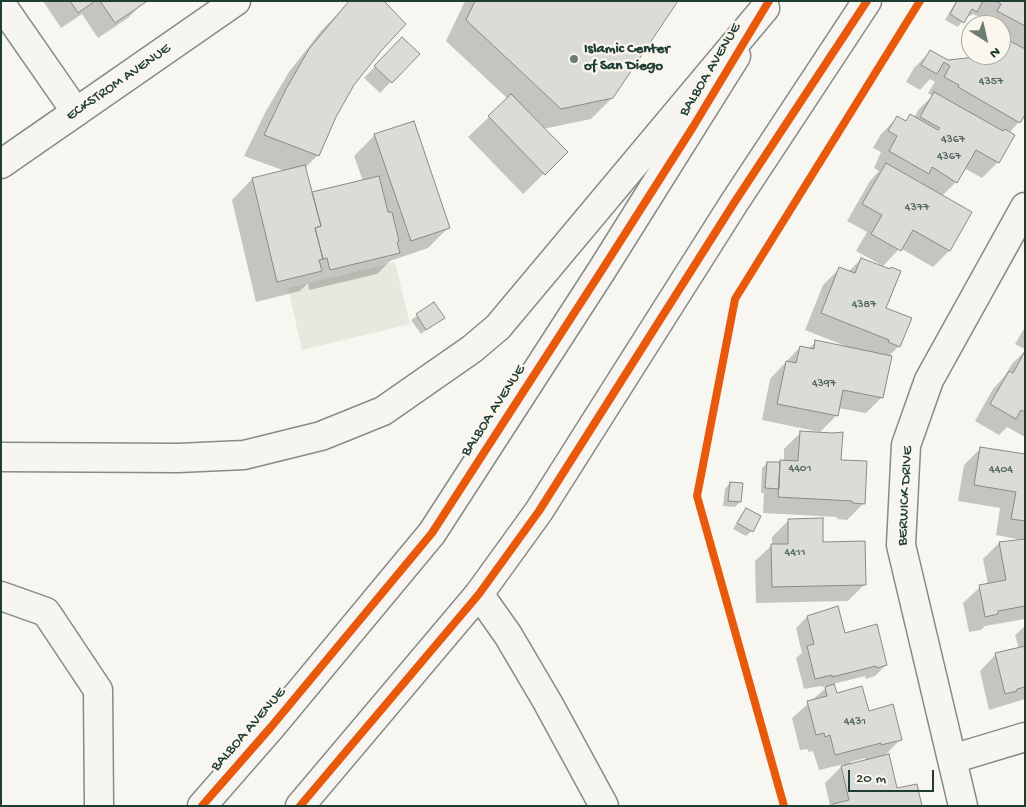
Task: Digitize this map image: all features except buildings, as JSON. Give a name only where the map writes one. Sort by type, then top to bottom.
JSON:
[{"type":"main road","name":"ECKSTROM AVENUE","points":[[1,164],[236,1]]},
{"type":"main road","points":[[300,806],[479,594],[539,511],[734,203],[866,1]]},
{"type":"main road","points":[[1,4],[76,112]]},
{"type":"main road","points":[[1,458],[178,458],[244,455],[321,436],[383,411],[472,349],[498,327],[767,4]]},
{"type":"main road","name":"BALBOA AVENUE","points":[[202,806],[432,533],[624,236],[767,4]]},
{"type":"main road","name":"BERWICK DRIVE","points":[[963,806],[901,545],[906,445],[929,380],[1025,207]]},
{"type":"main road","points":[[479,594],[508,635],[548,703],[604,806]]},
{"type":"main road","points":[[1,596],[46,612],[98,690],[100,806]]},
{"type":"main road","points":[[952,758],[1025,737]]},
{"type":"shaded area","points":[[395,262],[410,324],[302,350],[288,288]]},
{"type":"cycle path","points":[[202,806],[271,727],[432,533],[693,127],[769,1]]},
{"type":"cycle path","points":[[300,806],[479,594],[539,511],[734,203],[867,1]]},
{"type":"cycle path","points":[[784,806],[697,496],[735,299],[920,1]]},
{"type":"place","name":"Islamic Center of San Diego","points":[[574,59]]}]
